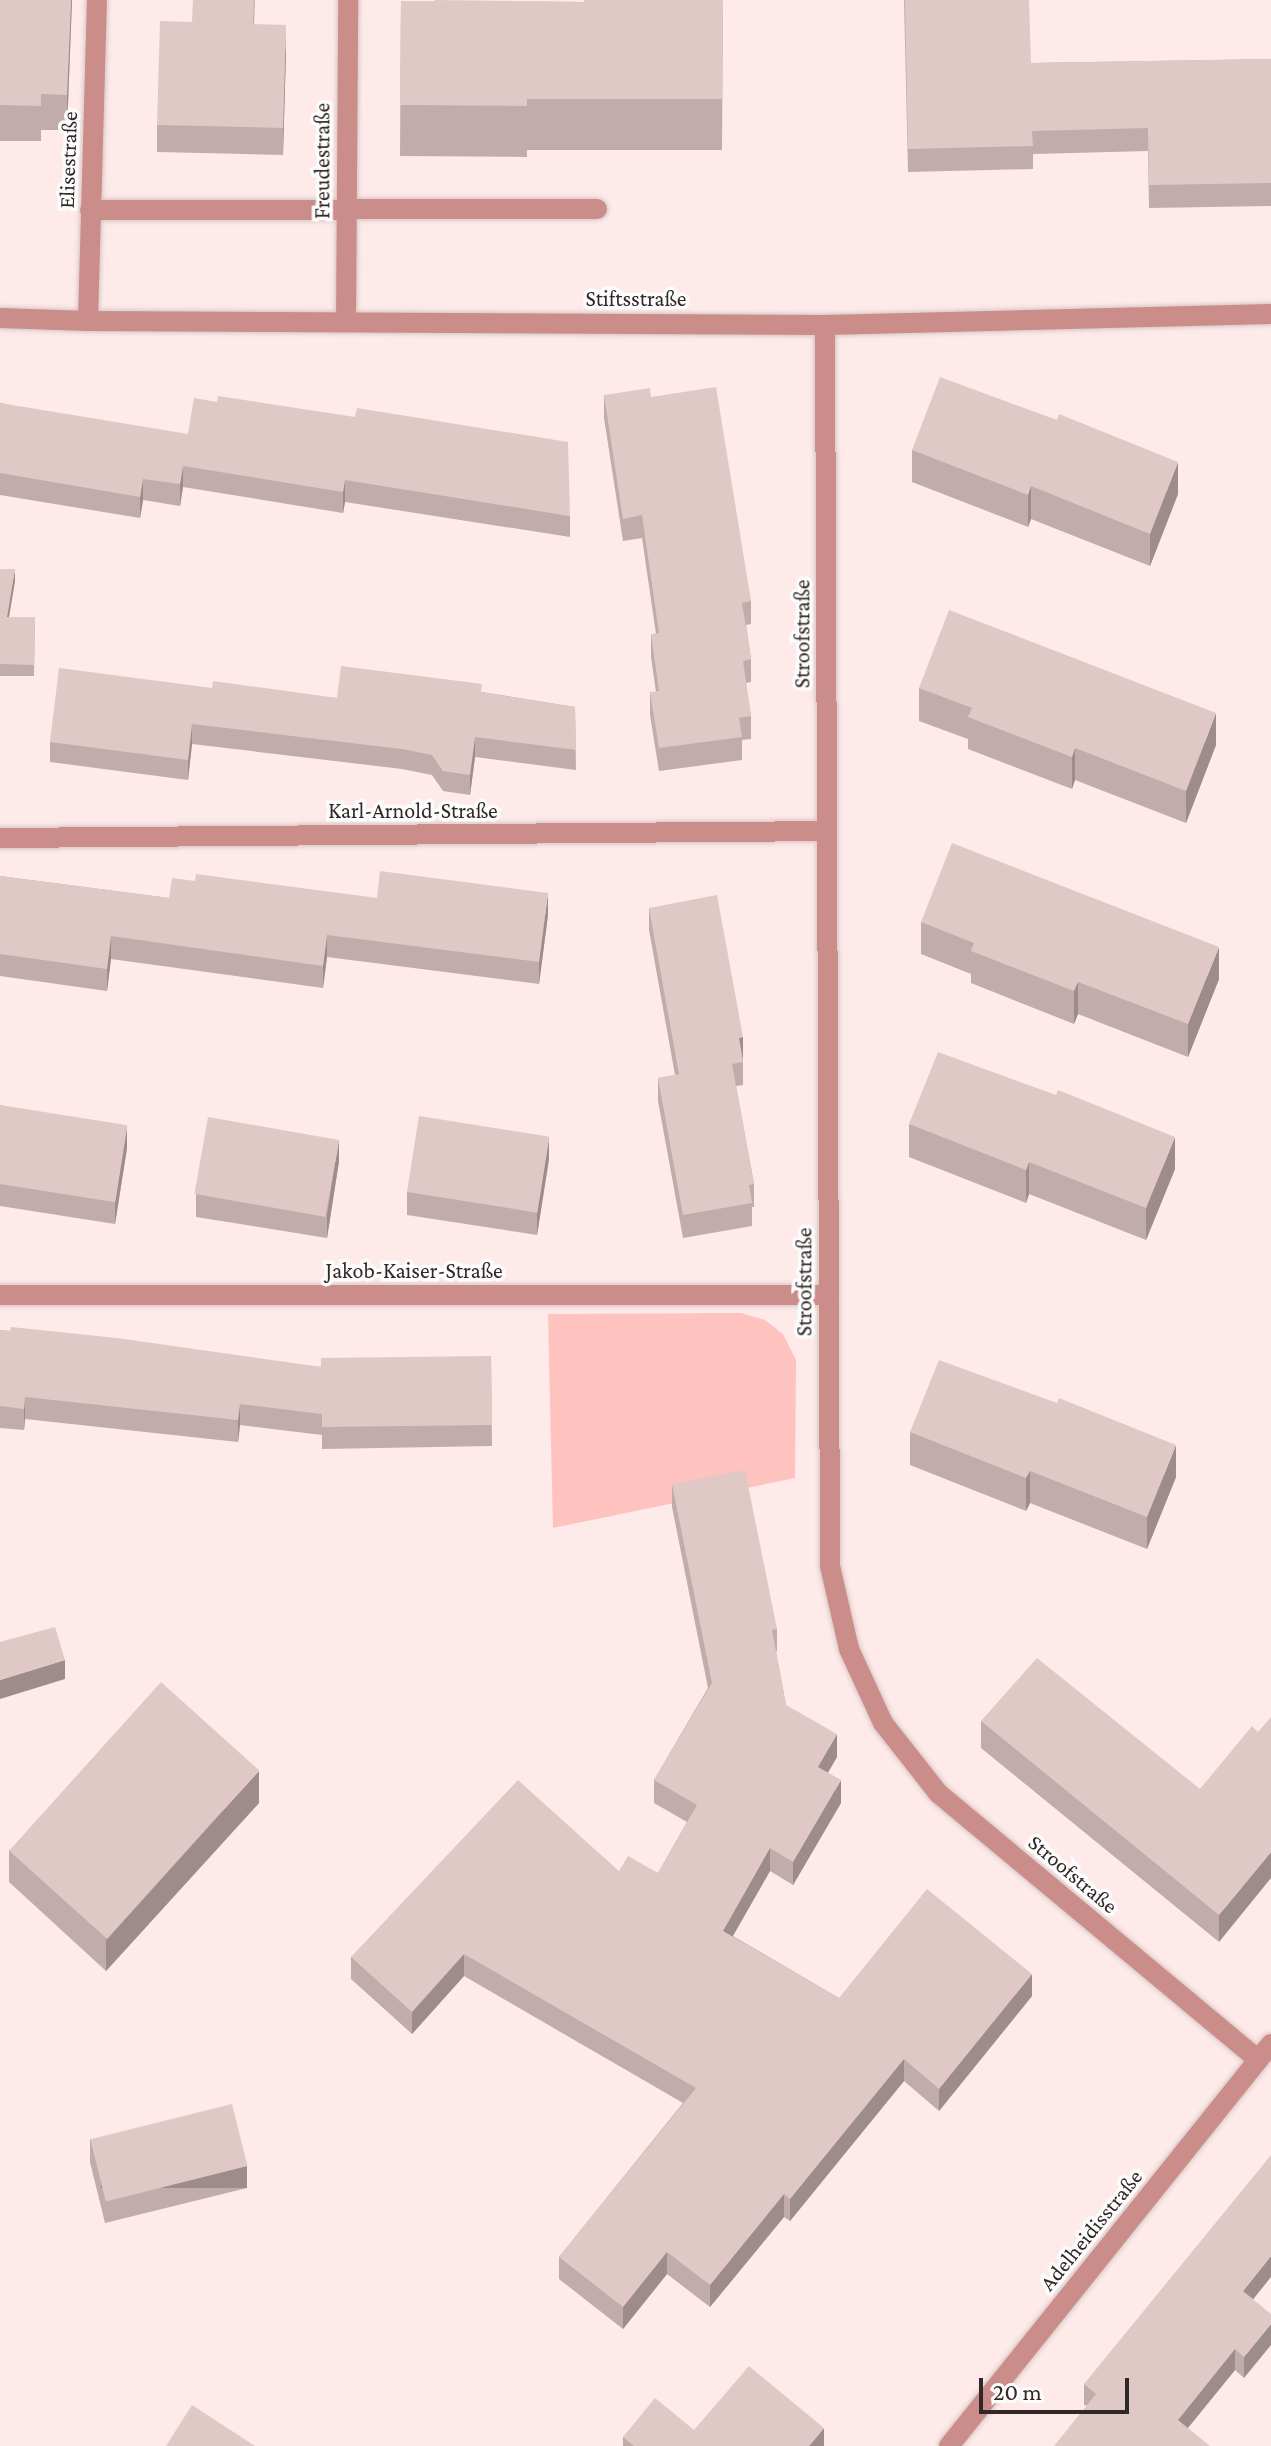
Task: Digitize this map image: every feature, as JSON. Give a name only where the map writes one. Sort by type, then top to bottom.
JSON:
[{"type":"street","name":"Elisestraße","points":[[88,321],[97,0]]},
{"type":"street","name":"Freudestraße","points":[[346,322],[348,0]]},
{"type":"street","points":[[90,210],[597,209]]},
{"type":"street","name":"Stiftsstraße","points":[[0,318],[825,325],[1271,314]]},
{"type":"street","name":"Stroofstraße","points":[[825,325],[830,1566],[849,1649],[883,1723],[938,1793],[1265,2052]]},
{"type":"street","name":"Karl-Arnold-Straße","points":[[0,838],[827,831]]},
{"type":"street","name":"Jakob-Kaiser-Straße","points":[[0,1295],[828,1295]]},
{"type":"street","name":"Adelheidisstraße","points":[[949,2446],[1265,2052]]},
{"type":"shaded area","points":[[741,1313],[765,1320],[783,1334],[796,1360],[795,1478],[553,1528],[548,1314]]},
{"type":"building","points":[[0,0],[71,0],[67,95],[41,94],[41,106],[0,105]]},
{"type":"building","points":[[193,0],[254,0],[253,24],[286,25],[283,128],[157,125],[160,21],[192,22]]},
{"type":"building","points":[[723,0],[722,99],[527,99],[527,106],[400,105],[401,1]]},
{"type":"building","points":[[905,0],[1029,0],[1031,63],[1271,59],[1271,183],[1149,185],[1148,128],[1032,131],[1033,146],[908,149]]},
{"type":"building","points":[[940,377],[1057,420],[1059,414],[1178,462],[1150,534],[1031,486],[1028,495],[912,450]]},
{"type":"building","points":[[716,387],[751,601],[742,603],[751,659],[743,661],[751,716],[739,718],[742,737],[659,748],[650,692],[659,691],[651,634],[659,633],[642,515],[623,519],[604,395],[650,388],[651,397]]},
{"type":"building","points":[[218,396],[355,417],[357,408],[568,442],[570,516],[345,480],[343,492],[183,466],[180,484],[143,479],[140,497],[0,473],[0,403],[188,434],[194,398],[217,402]]},
{"type":"building","points":[[0,569],[15,569],[7,617],[35,617],[34,665],[0,664]]},
{"type":"building","points":[[949,610],[1216,713],[1186,791],[1075,748],[1072,757],[968,717],[972,708],[919,688]]},
{"type":"building","points":[[341,666],[482,684],[481,692],[575,707],[576,750],[475,737],[470,775],[443,771],[432,755],[402,749],[192,724],[188,760],[50,742],[59,668],[212,688],[213,681],[337,698]]},
{"type":"building","points":[[952,843],[1219,947],[1188,1024],[1078,982],[1074,991],[971,951],[974,943],[921,922]]},
{"type":"building","points":[[380,871],[548,893],[539,962],[327,935],[323,966],[111,936],[107,969],[0,954],[0,876],[169,898],[172,878],[195,881],[196,874],[377,898]]},
{"type":"building","points":[[717,895],[743,1037],[739,1038],[743,1062],[732,1064],[754,1184],[749,1185],[752,1203],[683,1215],[658,1078],[679,1074],[649,908]]},
{"type":"building","points":[[938,1052],[1056,1095],[1058,1090],[1175,1137],[1146,1208],[1029,1162],[1026,1170],[909,1124]]},
{"type":"building","points":[[0,1105],[127,1125],[115,1202],[0,1184]]},
{"type":"building","points":[[419,1116],[549,1137],[537,1213],[407,1192]]},
{"type":"building","points":[[208,1117],[339,1140],[325,1217],[194,1194]]},
{"type":"building","points":[[11,1327],[117,1338],[321,1367],[321,1358],[491,1356],[492,1425],[322,1427],[322,1414],[240,1404],[238,1420],[25,1397],[24,1409],[0,1406],[0,1330],[10,1331]]},
{"type":"building","points":[[939,1360],[1057,1403],[1059,1398],[1176,1445],[1147,1517],[1030,1471],[1026,1478],[910,1432]]},
{"type":"building","points":[[745,1470],[777,1629],[772,1630],[786,1705],[837,1734],[818,1767],[841,1780],[793,1862],[770,1848],[723,1931],[839,1998],[927,1889],[1032,1974],[939,2089],[904,2059],[790,2199],[784,2194],[710,2285],[667,2252],[623,2307],[559,2257],[696,2088],[464,1954],[412,2012],[351,1957],[518,1780],[619,1871],[628,1856],[658,1873],[697,1805],[654,1780],[712,1683],[672,1484]]},
{"type":"building","points":[[55,1627],[65,1660],[0,1680],[0,1642]]},
{"type":"building","points":[[1037,1658],[1200,1789],[1252,1726],[1258,1732],[1271,1717],[1271,1852],[1219,1915],[981,1721]]},
{"type":"building","points":[[161,1682],[259,1770],[107,1939],[9,1851]]},
{"type":"building","points":[[232,2104],[247,2166],[106,2201],[90,2139]]},
{"type":"building","points":[[1271,2155],[1271,2256],[1243,2291],[1271,2314],[1271,2324],[1244,2357],[1235,2349],[1178,2420],[1210,2446],[1054,2446],[1096,2394],[1084,2384]]},
{"type":"building","points":[[749,2366],[824,2428],[809,2446],[634,2446],[623,2437],[655,2398],[694,2430]]},
{"type":"building","points":[[192,2405],[255,2446],[166,2446]]}]
